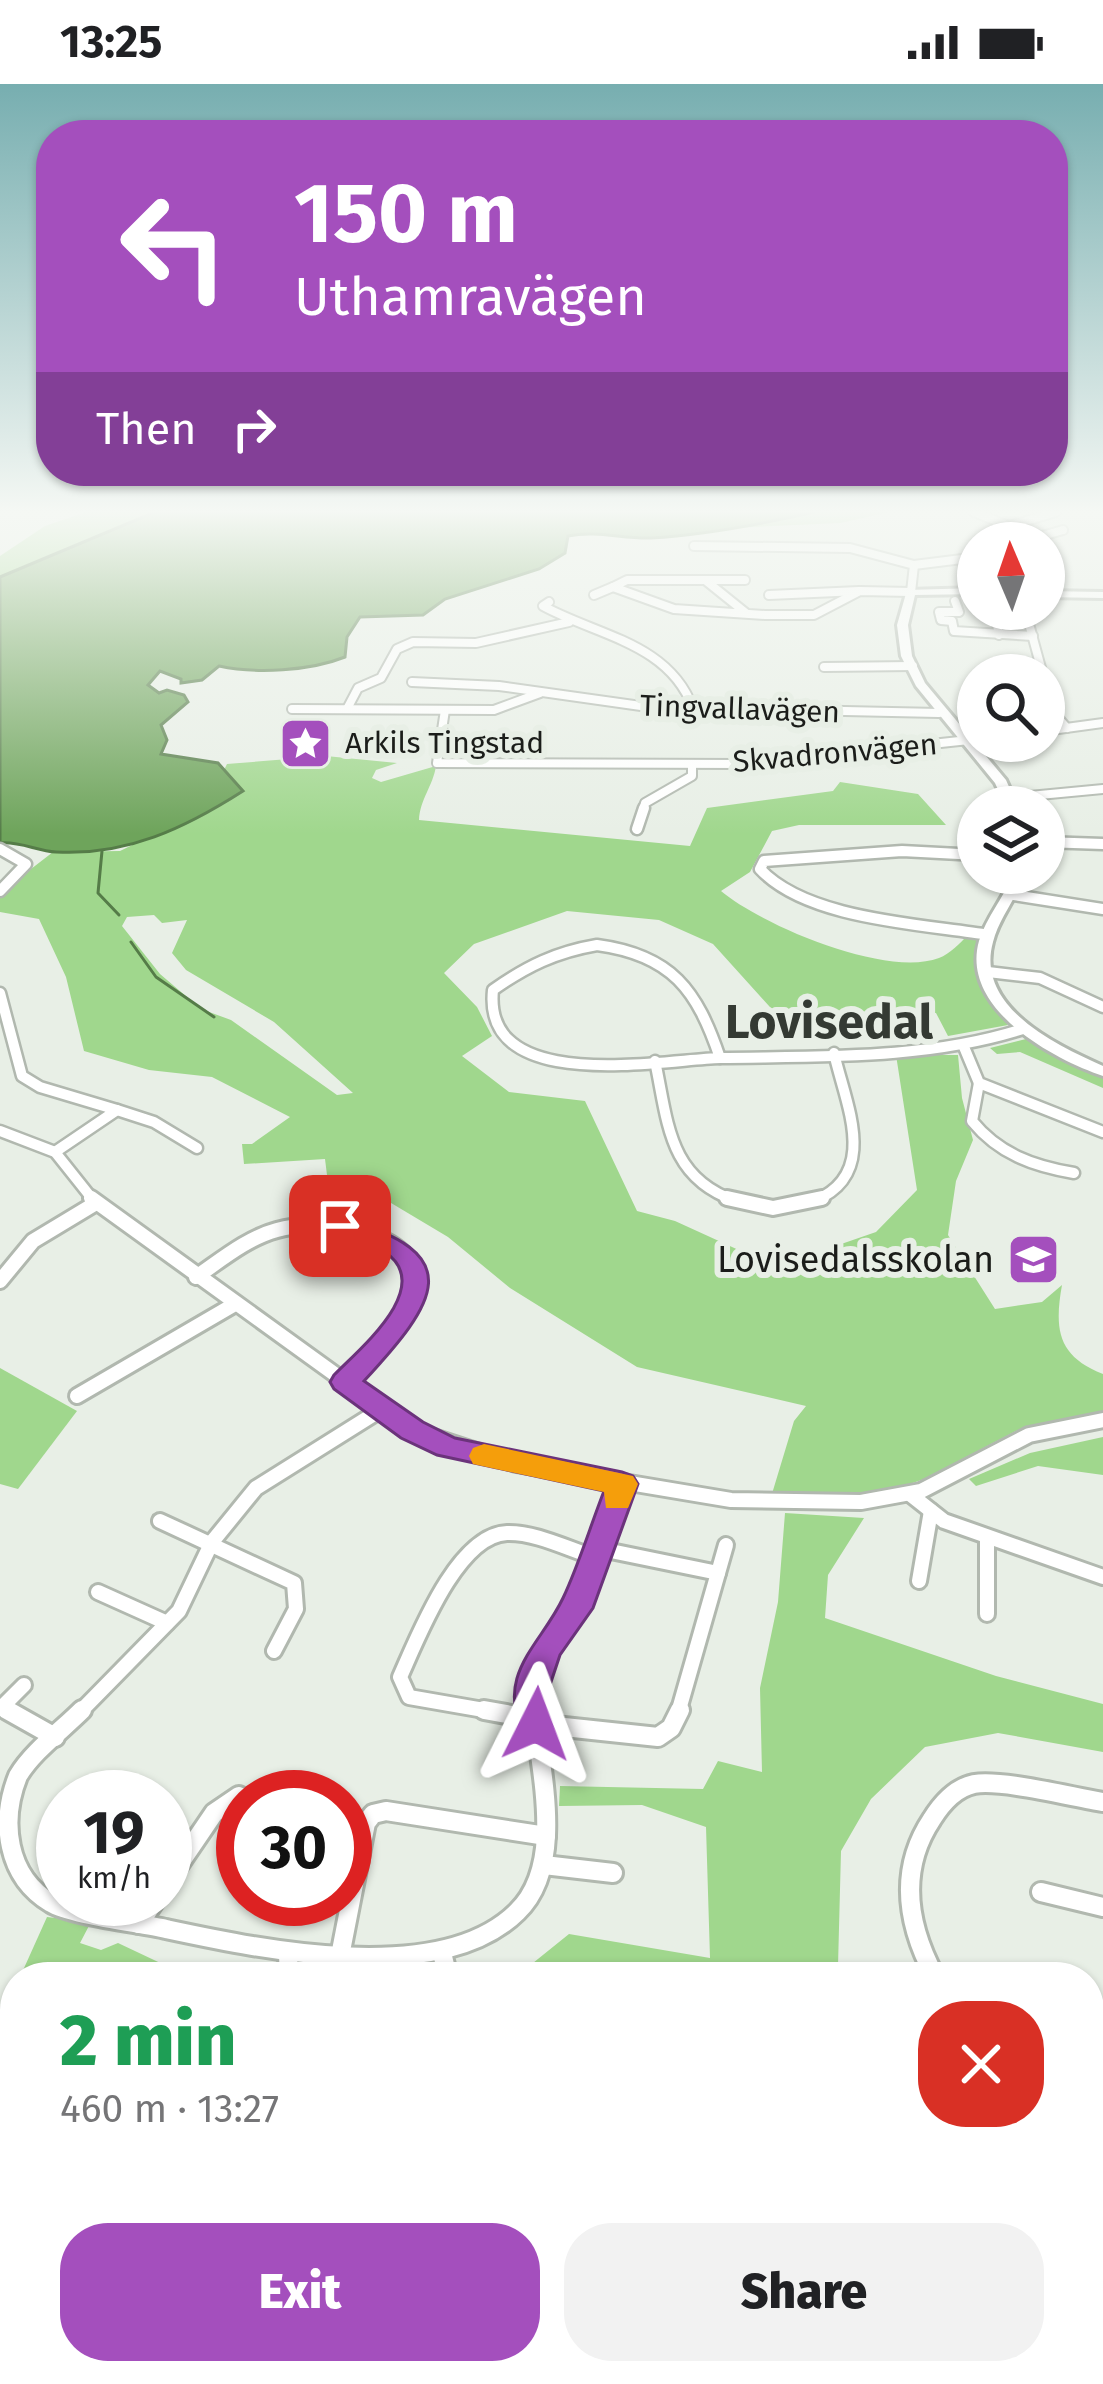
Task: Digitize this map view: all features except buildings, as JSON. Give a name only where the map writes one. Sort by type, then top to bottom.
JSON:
[{"type":"street","points":[[565,619],[652,653],[689,689],[694,708]]},
{"type":"street","points":[[904,619],[904,647],[939,713],[957,733]]},
{"type":"street","points":[[941,619],[952,621],[954,631],[1033,636]]},
{"type":"street","points":[[348,707],[358,688],[381,678],[397,649],[413,642],[476,644],[569,622]]},
{"type":"street","points":[[998,630],[999,635]]},
{"type":"street","points":[[1031,630],[1038,654]]},
{"type":"street","points":[[824,667],[913,666]]},
{"type":"street","name":"Tingvallavägen","points":[[412,682],[542,693],[604,704],[939,713]]},
{"type":"street","name":"Tingvallavägen","points":[[292,709],[494,710],[542,693]]},
{"type":"street","name":"Skvadronvägen","points":[[446,710],[437,763],[746,764],[957,741]]},
{"type":"street","points":[[1065,726],[1103,723]]},
{"type":"street","points":[[980,762],[999,786]]},
{"type":"street","name":"Skvadronvägen","points":[[637,829],[646,803],[692,776],[692,764]]},
{"type":"street","points":[[1065,794],[1103,789]]},
{"type":"street","points":[[1065,843],[1103,844]]},
{"type":"street","points":[[0,850],[26,864],[0,892]]},
{"type":"street","points":[[957,855],[804,854],[764,860],[760,869],[764,879],[784,892],[814,902],[989,934]]},
{"type":"street","points":[[1103,910],[1014,896],[984,950],[992,990],[1023,1029],[1103,1072]]},
{"type":"street","points":[[720,1058],[698,995],[672,970],[639,954],[605,945],[574,946],[547,953],[493,991],[489,1010],[496,1030],[514,1046],[546,1059],[590,1064],[964,1047],[1023,1029]]},
{"type":"street","points":[[988,972],[1040,978],[1103,1007]]},
{"type":"street","points":[[0,993],[6,1035],[22,1076],[40,1088],[154,1122],[197,1148]]},
{"type":"street","points":[[964,1047],[979,1083],[972,1121],[986,1141],[1046,1169],[1074,1173]]},
{"type":"street","points":[[656,1061],[680,1164],[704,1189],[735,1205],[775,1207],[814,1202],[840,1186],[854,1158],[852,1126],[834,1053]]},
{"type":"street","points":[[979,1083],[1103,1132]]},
{"type":"street","points":[[55,1152],[117,1110]]},
{"type":"street","points":[[0,1132],[55,1152],[97,1203],[382,1409],[448,1448],[622,1484],[764,1501],[875,1502],[911,1495],[1007,1443],[1046,1429],[1103,1420]]},
{"type":"street","points":[[0,1281],[33,1240],[97,1203]]},
{"type":"street","points":[[196,1277],[253,1240],[280,1229],[340,1226],[394,1245],[412,1264],[416,1286],[409,1309],[345,1382]]},
{"type":"street","points":[[77,1396],[235,1304]]},
{"type":"street","points":[[36,1892],[8,1871],[5,1814],[19,1774],[179,1611],[212,1542],[256,1489],[382,1409]]},
{"type":"street","points":[[149,1926],[288,1955],[442,1953],[518,1912],[544,1865],[532,1688],[544,1650],[576,1608],[622,1484]]},
{"type":"street","points":[[911,1495],[987,1538],[1103,1576]]},
{"type":"street","points":[[919,1580],[932,1511]]},
{"type":"street","points":[[160,1521],[294,1583],[299,1592],[274,1652]]},
{"type":"street","points":[[718,1573],[599,1554],[509,1533],[485,1536],[468,1554],[427,1620],[400,1677],[409,1697],[658,1737],[671,1728],[682,1708],[726,1545]]},
{"type":"street","points":[[987,1538],[987,1613]]},
{"type":"street","points":[[98,1592],[167,1623]]},
{"type":"street","points":[[24,1684],[1,1708],[55,1737]]},
{"type":"street","points":[[926,1962],[908,1906],[909,1867],[920,1835],[946,1799],[962,1786],[979,1783],[1103,1802]]},
{"type":"street","points":[[340,1956],[366,1823],[373,1814],[386,1811],[545,1836]]},
{"type":"street","points":[[192,1845],[216,1812]]},
{"type":"street","points":[[544,1865],[614,1873]]},
{"type":"street","points":[[1041,1892],[1103,1907]]},
{"type":"street","points":[[442,1953],[444,1962]]},
{"type":"street","points":[[288,1955],[288,1962]]},
{"type":"shaded area","points":[[0,619],[358,619],[347,637],[345,657],[331,662],[283,670],[219,666],[202,680],[181,683],[160,671],[148,685],[159,693],[167,690],[184,695],[188,702],[161,725],[167,740],[161,754],[218,763],[243,791],[177,828],[131,844],[56,852],[0,843]]},
{"type":"shaded area","points":[[326,756],[397,763],[376,770],[372,778],[381,782],[436,766],[419,820],[690,846],[707,808],[833,791],[840,782],[918,794],[946,825],[799,825],[772,831],[750,872],[721,891],[794,933],[888,961],[939,958],[968,935],[976,938],[978,978],[1008,1025],[948,1036],[936,1013],[779,1017],[713,944],[659,920],[567,911],[474,944],[444,973],[477,1007],[492,1036],[462,1056],[509,1092],[585,1101],[637,1211],[675,1221],[754,1257],[821,1251],[876,1232],[917,1190],[896,1055],[958,1055],[973,1140],[956,1181],[948,1235],[995,1309],[1042,1302],[1062,1285],[1063,1340],[1076,1359],[1103,1374],[1103,1411],[1016,1431],[924,1479],[890,1491],[771,1497],[794,1421],[806,1406],[637,1367],[510,1288],[448,1237],[381,1197],[328,1183],[325,1159],[244,1164],[242,1144],[252,1144],[290,1117],[212,1077],[149,1070],[84,1051],[66,977],[39,919],[0,912],[0,893],[53,852],[120,851],[242,791],[224,770],[227,764]],"holes":[[[154,915],[162,923],[187,920],[172,953],[186,970],[274,1022],[353,1093],[337,1095],[231,1020],[201,1009],[160,974],[122,926],[127,917]]]},
{"type":"shaded area","points":[[1026,1039],[1103,1078],[1103,1088],[1020,1052],[997,1054],[990,1048]]},
{"type":"shaded area","points":[[0,1368],[77,1411],[18,1489],[0,1484]]},
{"type":"shaded area","points":[[1103,1437],[1103,1475],[1038,1466],[976,1486],[969,1479],[1030,1453]]},
{"type":"shaded area","points":[[785,1513],[864,1518],[828,1575],[825,1618],[996,1676],[1103,1704],[1103,1752],[998,1733],[925,1747],[871,1799],[841,1851],[838,1962],[534,1962],[569,1934],[710,1958],[706,1827],[642,1805],[559,1806],[560,1786],[703,1789],[718,1761],[762,1772],[760,1688],[778,1602]]},
{"type":"shaded area","points":[[43,1926],[89,1926],[80,1943],[101,1950],[118,1943],[158,1962],[27,1962]]},
{"type":"waterway","points":[[102,851],[98,893],[119,915]]},
{"type":"waterway","points":[[131,942],[156,977],[214,1017]]},
{"type":"slow traffic","points":[[484,1456],[622,1484],[617,1500]]},
{"type":"place","name":"Arkils Tingstad","points":[[306,743]]},
{"type":"place","name":"Lovisedalsskolan","points":[[1033,1260]]},
{"type":"district","name":"Lovisedal","points":[[829,1022]]},
{"type":"route","points":[[340,1226],[394,1245],[412,1264],[416,1286],[409,1309],[394,1330],[345,1382],[412,1430],[448,1448],[622,1484],[604,1544],[576,1608],[544,1650],[532,1688],[536,1724]]}]
